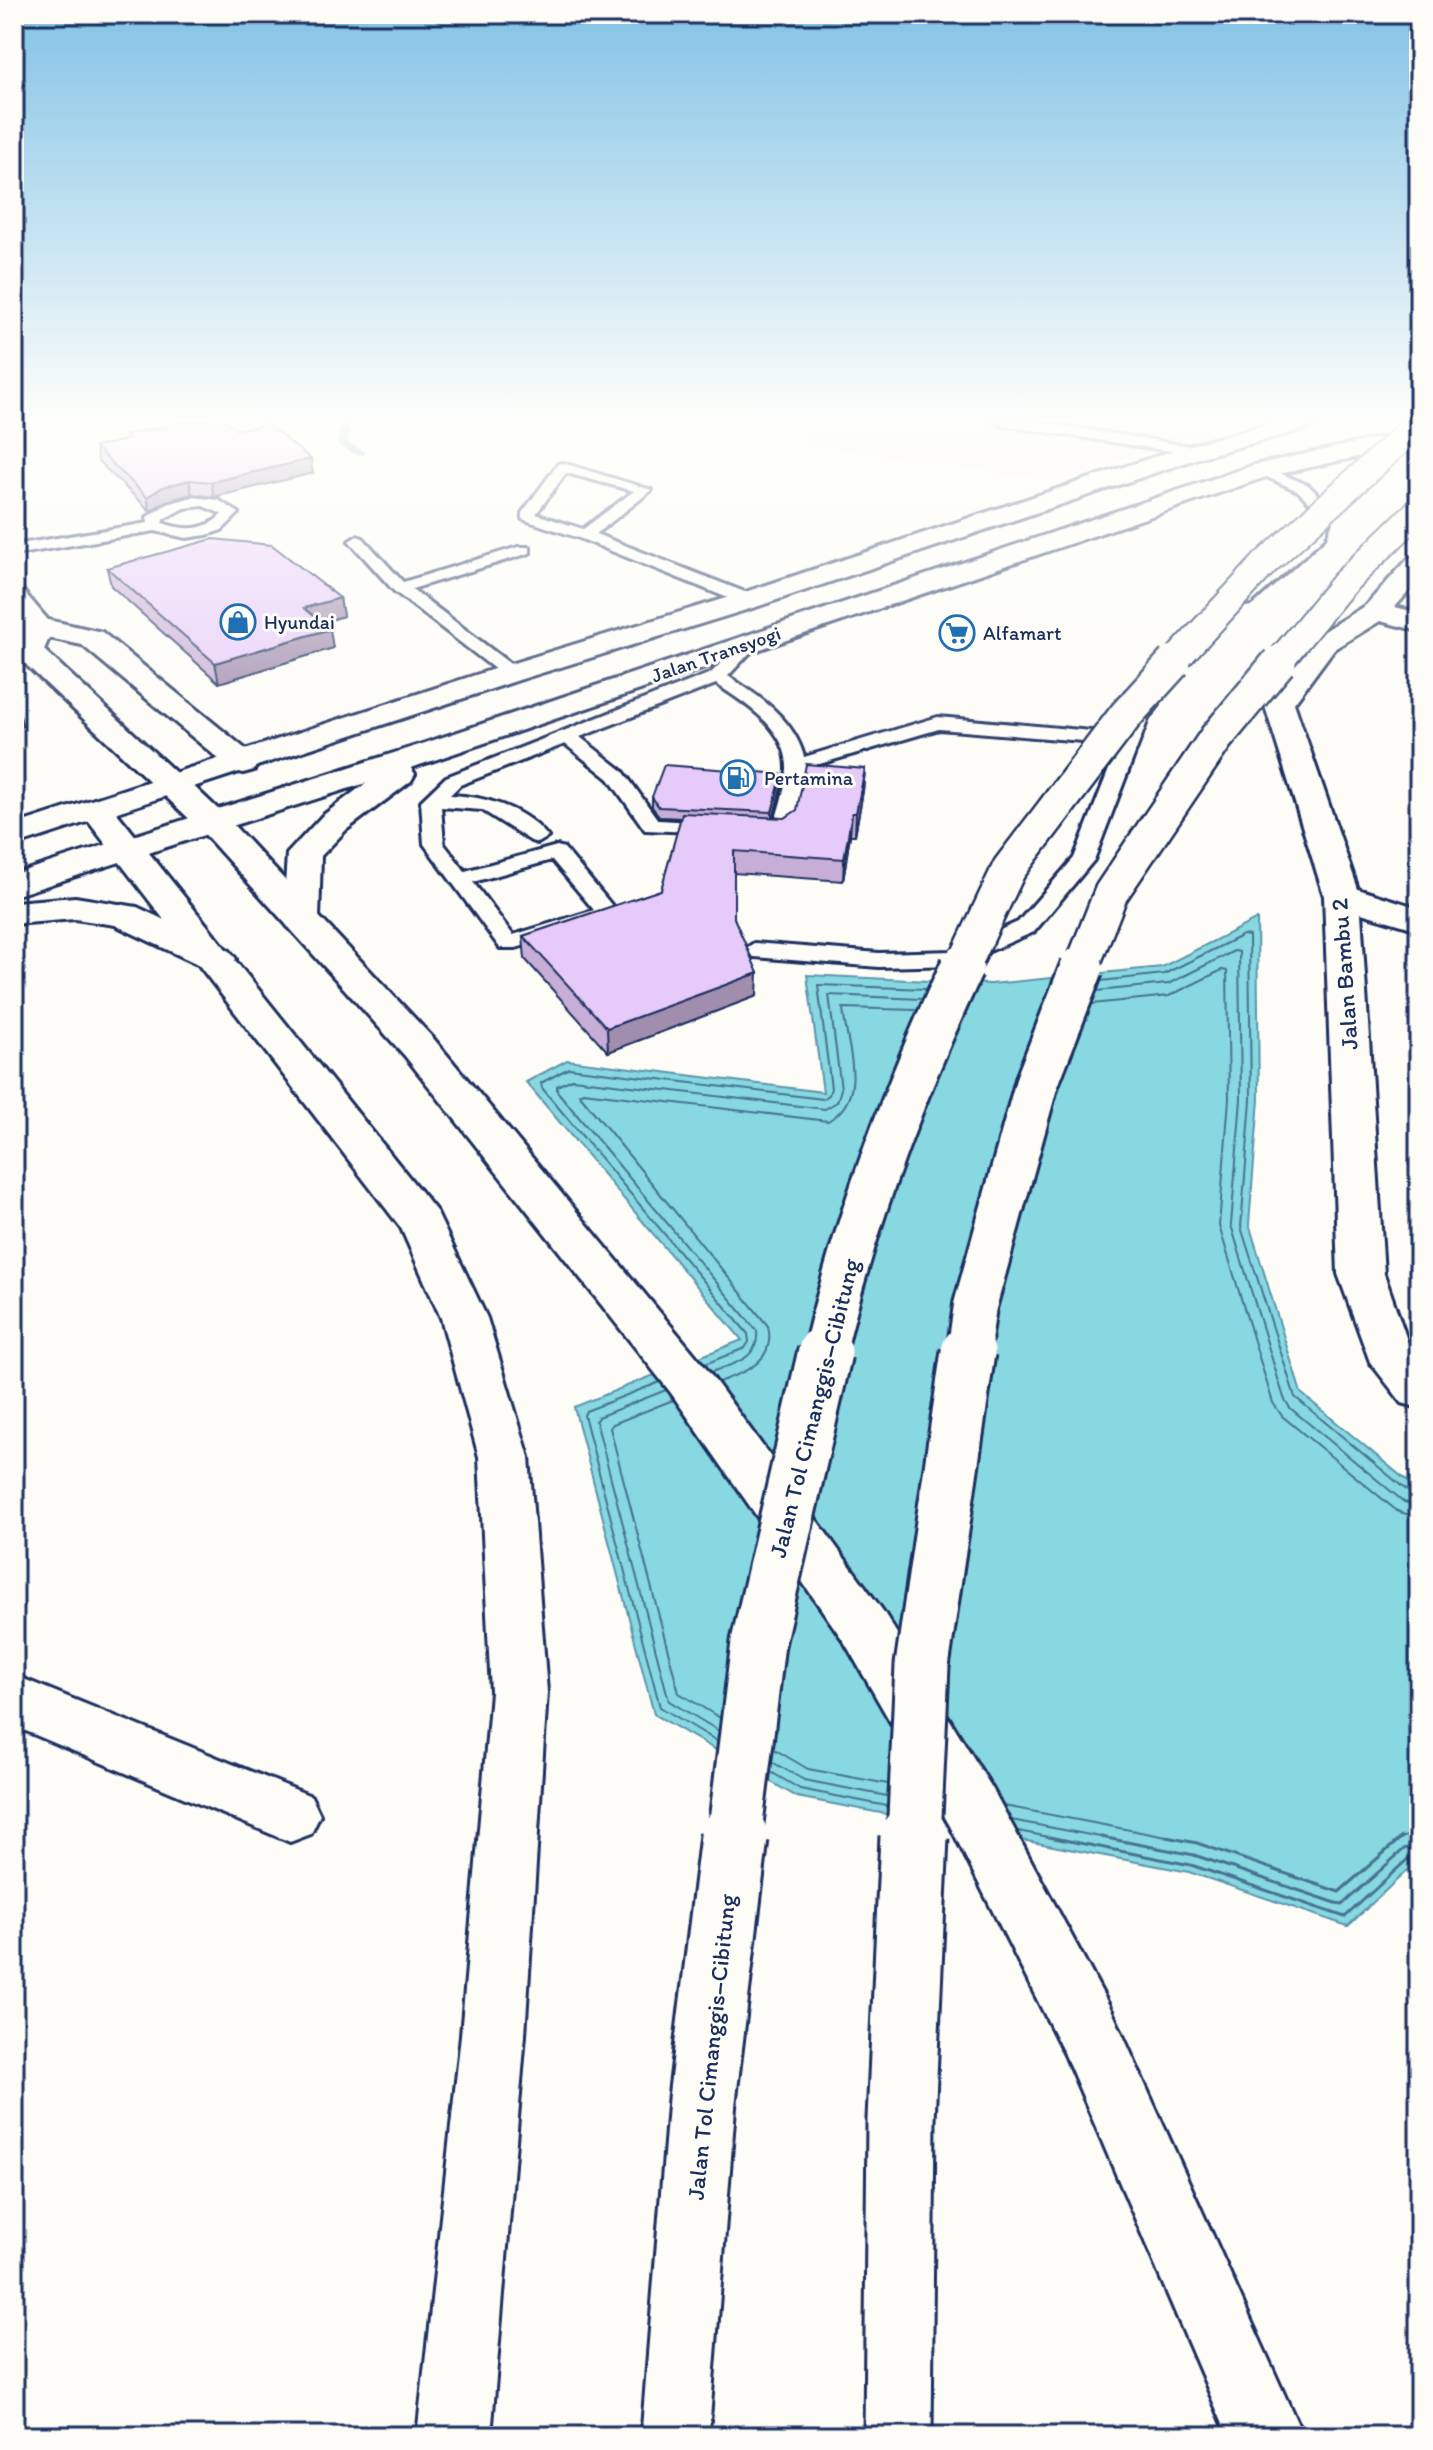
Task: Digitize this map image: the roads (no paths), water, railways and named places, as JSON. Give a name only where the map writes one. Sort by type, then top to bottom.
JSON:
[{"type":"main road","name":"Jalan Transyogi","points":[[14,836],[943,535]]},
{"type":"main road","name":"Jalan Transyogi","points":[[14,885],[430,752],[1069,535]]},
{"type":"main road","name":"Jalan Tol Cimanggis–Cibitung","points":[[675,2436],[702,2100],[758,1643],[841,1281],[920,1057],[1009,869],[1126,715],[1265,563],[1295,535]]},
{"type":"main road","points":[[898,2436],[901,2120],[922,1666],[975,1306],[1037,1082],[1111,893],[1216,738],[1344,583],[1393,535]]},
{"type":"main road","name":"Jalan Bambu 2","points":[[1419,564],[1376,611],[1324,643],[1279,703],[1342,896],[1361,1274],[1387,1350],[1419,1390]]},
{"type":"main road","points":[[14,598],[38,627],[92,638],[243,763]]},
{"type":"main road","points":[[1376,611],[1419,622]]},
{"type":"main road","points":[[38,627],[29,652],[212,822],[419,1047],[688,1380],[864,1627],[971,1807],[1089,2034],[1266,2436]]},
{"type":"main road","points":[[301,919],[304,854],[364,799],[430,752]]},
{"type":"main road","points":[[97,810],[217,959],[420,1222],[464,1318],[504,1457],[519,1692],[493,2035],[454,2436]]},
{"type":"main road","points":[[1342,896],[1419,919]]},
{"type":"main road","points":[[14,913],[75,908],[124,915],[217,959]]},
{"type":"main road","points":[[14,1700],[290,1815]]},
{"type":"lane","points":[[14,550],[101,535]]},
{"type":"lane","points":[[586,535],[749,600]]},
{"type":"lane","points":[[754,950],[879,960],[957,958],[1026,927],[1084,860],[1139,718],[1221,620],[1316,535]]},
{"type":"lane","points":[[357,541],[400,588],[511,673]]},
{"type":"lane","points":[[400,588],[524,550]]},
{"type":"lane","points":[[431,801],[453,781],[717,677],[751,642]]},
{"type":"lane","points":[[567,736],[616,775],[652,826],[783,832],[797,765],[782,727],[741,692],[717,677]]},
{"type":"lane","points":[[797,765],[938,723],[1130,740]]},
{"type":"lane","points":[[431,801],[464,799],[502,810],[538,837]]},
{"type":"lane","points":[[431,801],[434,844],[460,879],[508,943],[607,913],[557,852],[460,879]]},
{"type":"water","points":[[1257,919],[1259,1100],[1249,1224],[1301,1393],[1419,1491],[1419,1859],[1348,1926],[1189,1872],[797,1797],[654,1714],[574,1407],[742,1340],[526,1082],[567,1060],[823,1092],[807,975],[991,984],[1162,967]]},
{"type":"place","name":"Hyundai","points":[[238,622]]},
{"type":"place","name":"Alfamart","points":[[957,633]]},
{"type":"place","name":"Pertamina","points":[[738,778]]}]
